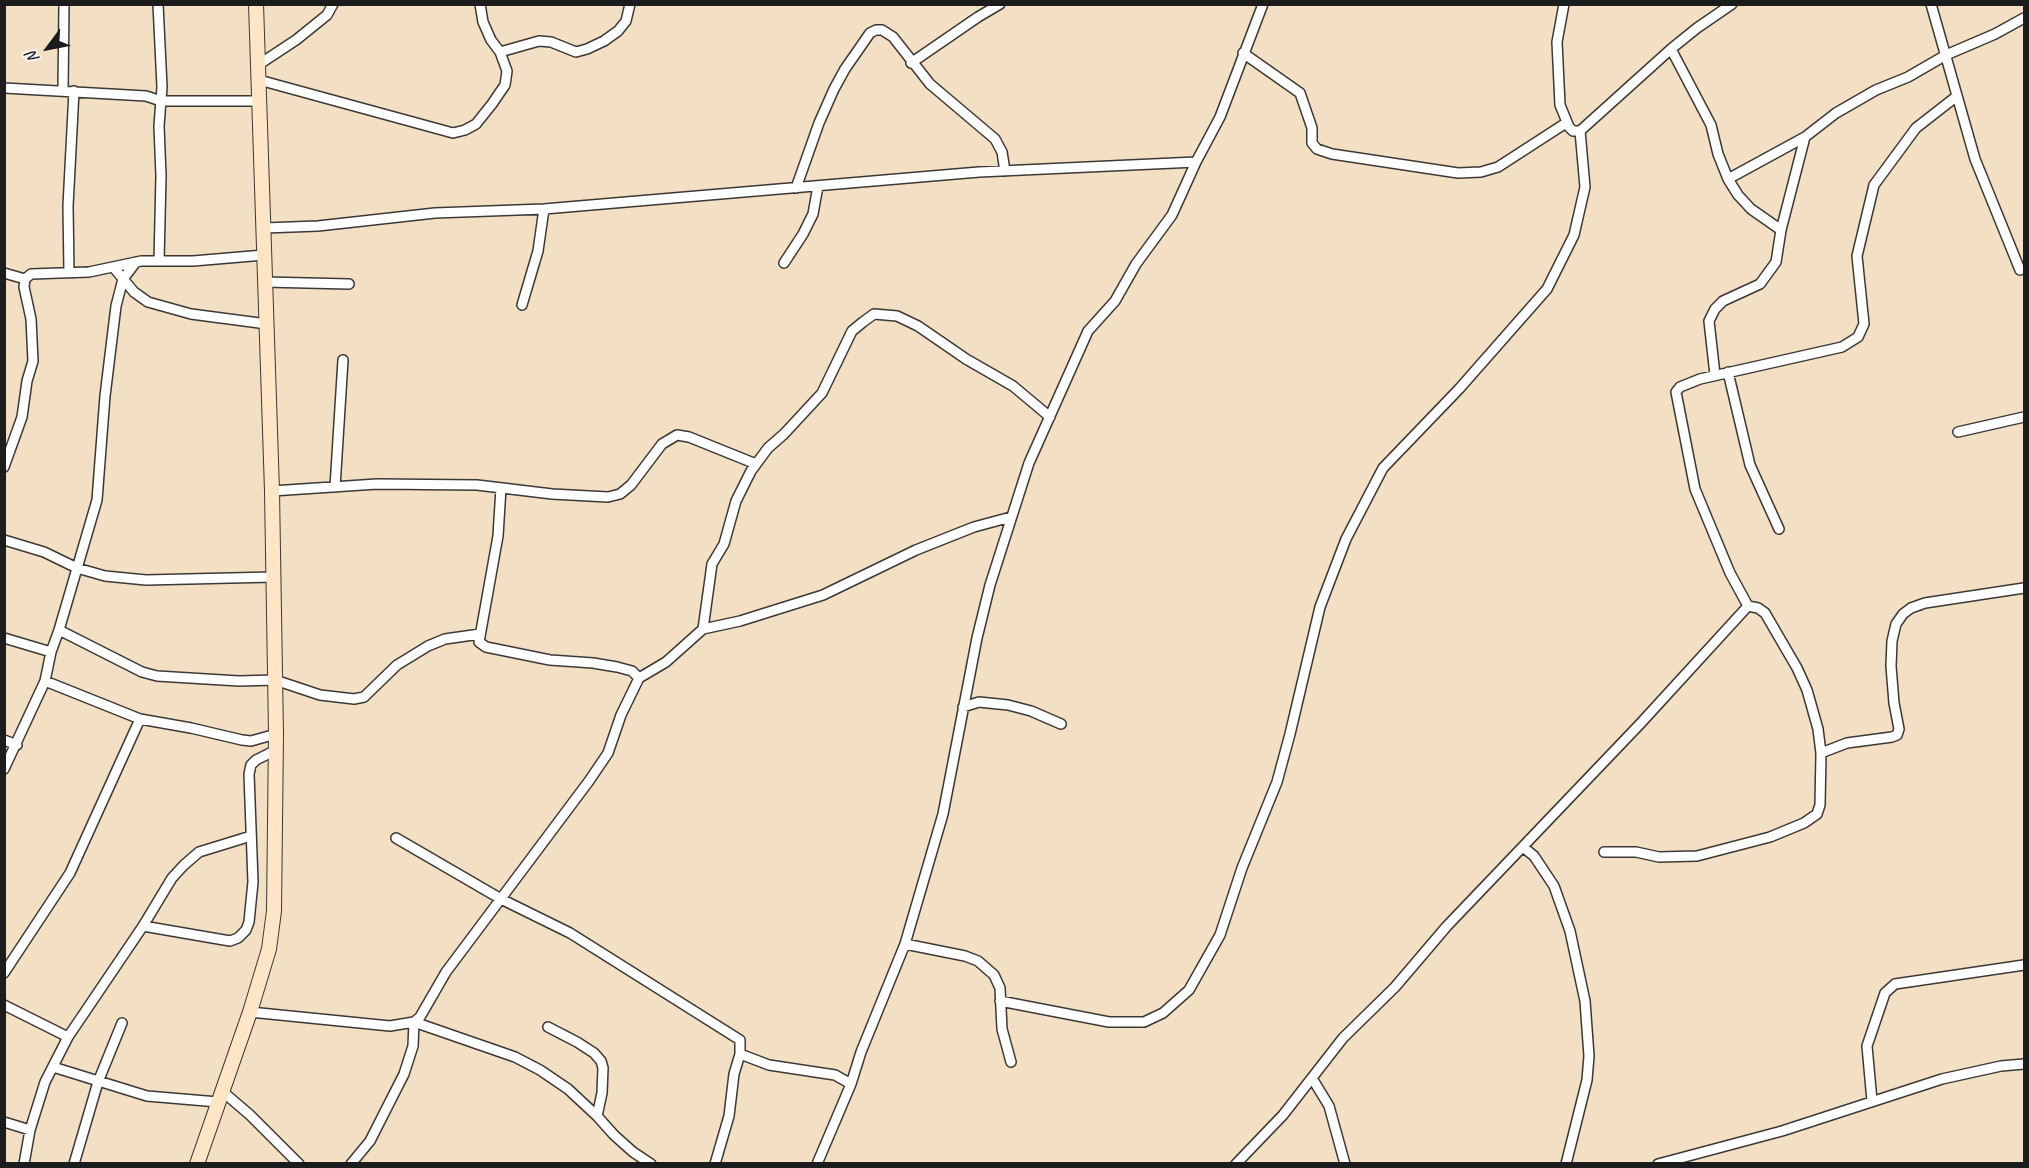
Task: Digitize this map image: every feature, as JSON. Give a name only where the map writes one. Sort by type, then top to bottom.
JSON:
[{"type":"main road","points":[[197,1164],[250,1012],[268,949],[274,911],[276,734],[272,491],[256,4]]},
{"type":"street","points":[[64,4],[68,91],[69,272]]},
{"type":"street","points":[[158,4],[162,63],[159,126],[161,176],[159,261]]},
{"type":"street","points":[[258,65],[296,40],[327,15],[333,4]]},
{"type":"street","points":[[259,80],[453,133],[465,130],[476,124],[505,85],[507,71],[500,52],[491,40],[483,22],[480,4]]},
{"type":"street","points":[[500,52],[539,41],[551,42],[576,52],[587,49],[618,31],[627,21],[630,4]]},
{"type":"street","points":[[911,63],[1000,4]]},
{"type":"street","points":[[817,1164],[851,1084],[861,1052],[904,944],[943,814],[979,627],[1029,463],[1088,331],[1116,301],[1136,264],[1172,215],[1220,117],[1263,4]]},
{"type":"street","points":[[1564,4],[1557,42],[1560,105],[1566,123],[1573,131],[1580,131],[1671,49],[1732,4]]},
{"type":"street","points":[[1931,4],[1975,159],[2020,270]]},
{"type":"street","points":[[1728,179],[1805,137],[1846,107],[1876,90],[1908,77],[2024,19]]},
{"type":"street","points":[[796,188],[819,123],[834,89],[870,33],[876,30],[882,30],[893,37],[911,63],[945,99],[995,139],[1002,152],[1005,171]]},
{"type":"street","points":[[1671,49],[1711,125],[1718,154],[1728,179],[1751,209],[1781,230]]},
{"type":"street","points":[[1243,53],[1300,93],[1312,128],[1312,143],[1317,149],[1332,154],[1458,173],[1481,172],[1498,167],[1566,123]]},
{"type":"street","points":[[4,88],[146,96],[161,102],[259,101]]},
{"type":"street","points":[[1748,606],[1730,573],[1695,489],[1676,393],[1680,387],[1715,375],[1842,347],[1858,337],[1864,324],[1857,256],[1874,184],[1916,128],[1957,96]]},
{"type":"street","points":[[1000,1001],[1109,1022],[1144,1022],[1162,1013],[1189,990],[1220,935],[1242,868],[1276,782],[1290,734],[1320,607],[1346,539],[1383,468],[1459,389],[1546,289],[1574,235],[1585,187],[1580,131]]},
{"type":"street","points":[[1715,375],[1709,321],[1715,309],[1723,301],[1760,284],[1776,262],[1781,230],[1805,137]]},
{"type":"street","points":[[264,228],[318,226],[435,213],[544,209],[1005,171],[1196,162]]},
{"type":"street","points":[[784,263],[813,214],[818,186]]},
{"type":"street","points":[[522,305],[538,251],[544,209]]},
{"type":"street","points":[[4,467],[22,417],[27,381],[33,361],[31,319],[24,287],[25,279],[31,274],[89,272],[136,262],[194,261],[264,255]]},
{"type":"street","points":[[4,769],[45,681],[51,652],[60,630],[97,500],[105,396],[116,306],[123,279],[136,262]]},
{"type":"street","points":[[114,268],[134,292],[148,302],[191,314],[267,324]]},
{"type":"street","points":[[4,273],[25,279]]},
{"type":"street","points":[[265,282],[349,284]]},
{"type":"street","points":[[703,629],[712,564],[724,544],[736,501],[756,464],[768,448],[822,393],[852,331],[874,314],[897,316],[918,326],[966,359],[1013,386],[1050,417]]},
{"type":"street","points":[[335,487],[344,360]]},
{"type":"street","points":[[1728,372],[1750,465],[1779,529]]},
{"type":"street","points":[[1958,432],[2025,417]]},
{"type":"street","points":[[272,491],[388,484],[477,485],[552,494],[608,497],[620,494],[631,485],[662,444],[677,435],[690,437],[756,464]]},
{"type":"street","points":[[501,488],[498,536],[479,642],[486,647],[550,660],[617,667],[632,671],[639,678]]},
{"type":"street","points":[[351,1164],[370,1141],[404,1074],[413,1046],[414,1023],[420,1017],[446,972],[608,753],[621,715],[639,678],[666,662],[703,629],[740,621],[823,595],[916,550],[974,527],[1011,517]]},
{"type":"street","points":[[4,540],[44,552],[77,568],[105,576],[146,580],[273,577]]},
{"type":"street","points":[[1821,753],[1847,743],[1897,735],[1899,729],[1894,703],[1891,657],[1896,624],[1911,608],[1925,603],[2025,588]]},
{"type":"street","points":[[1604,852],[1636,852],[1659,857],[1697,856],[1770,837],[1804,823],[1817,814],[1820,805],[1821,753],[1818,729],[1807,690],[1797,668],[1765,614],[1758,608],[1748,606]]},
{"type":"street","points":[[1236,1164],[1283,1115],[1343,1038],[1395,987],[1447,926],[1640,724],[1748,606]]},
{"type":"street","points":[[60,630],[142,672],[157,676],[239,681],[275,680],[320,695],[354,699],[364,697],[398,665],[428,646],[445,639],[480,634]]},
{"type":"street","points":[[4,638],[51,652]]},
{"type":"street","points":[[45,681],[140,719],[251,741],[276,734]]},
{"type":"street","points":[[963,707],[979,702],[1008,705],[1031,711],[1061,724]]},
{"type":"street","points":[[4,973],[70,873],[140,719]]},
{"type":"street","points":[[4,740],[17,745]]},
{"type":"street","points":[[143,926],[230,941],[238,938],[246,930],[249,922],[253,882],[249,774],[251,765],[256,760],[276,750]]},
{"type":"street","points":[[24,1164],[30,1130],[45,1082],[68,1037],[143,926],[172,878],[199,852],[251,836]]},
{"type":"street","points":[[396,838],[501,899],[570,933],[740,1040],[740,1054],[729,1116],[715,1164]]},
{"type":"street","points":[[1523,847],[1534,856],[1554,886],[1570,931],[1585,1001],[1589,1056],[1587,1080],[1566,1164]]},
{"type":"street","points":[[904,944],[965,956],[978,961],[987,968],[998,982],[1002,1029],[1011,1062]]},
{"type":"street","points":[[1872,1101],[1867,1046],[1885,993],[1895,984],[2025,965]]},
{"type":"street","points":[[4,1005],[68,1037]]},
{"type":"street","points":[[250,1012],[390,1026],[414,1023],[523,1061],[568,1089],[614,1135],[651,1164]]},
{"type":"street","points":[[74,1164],[98,1082],[122,1023]]},
{"type":"street","points":[[548,1027],[586,1048],[601,1061],[602,1093],[597,1116]]},
{"type":"street","points":[[740,1054],[769,1065],[835,1076],[851,1084]]},
{"type":"street","points":[[1658,1164],[1782,1131],[1942,1079],[2001,1066],[2025,1065]]},
{"type":"street","points":[[53,1067],[147,1096],[220,1097],[250,1115],[299,1164]]},
{"type":"street","points":[[1312,1078],[1329,1106],[1345,1164]]},
{"type":"street","points":[[4,1122],[30,1130]]}]
